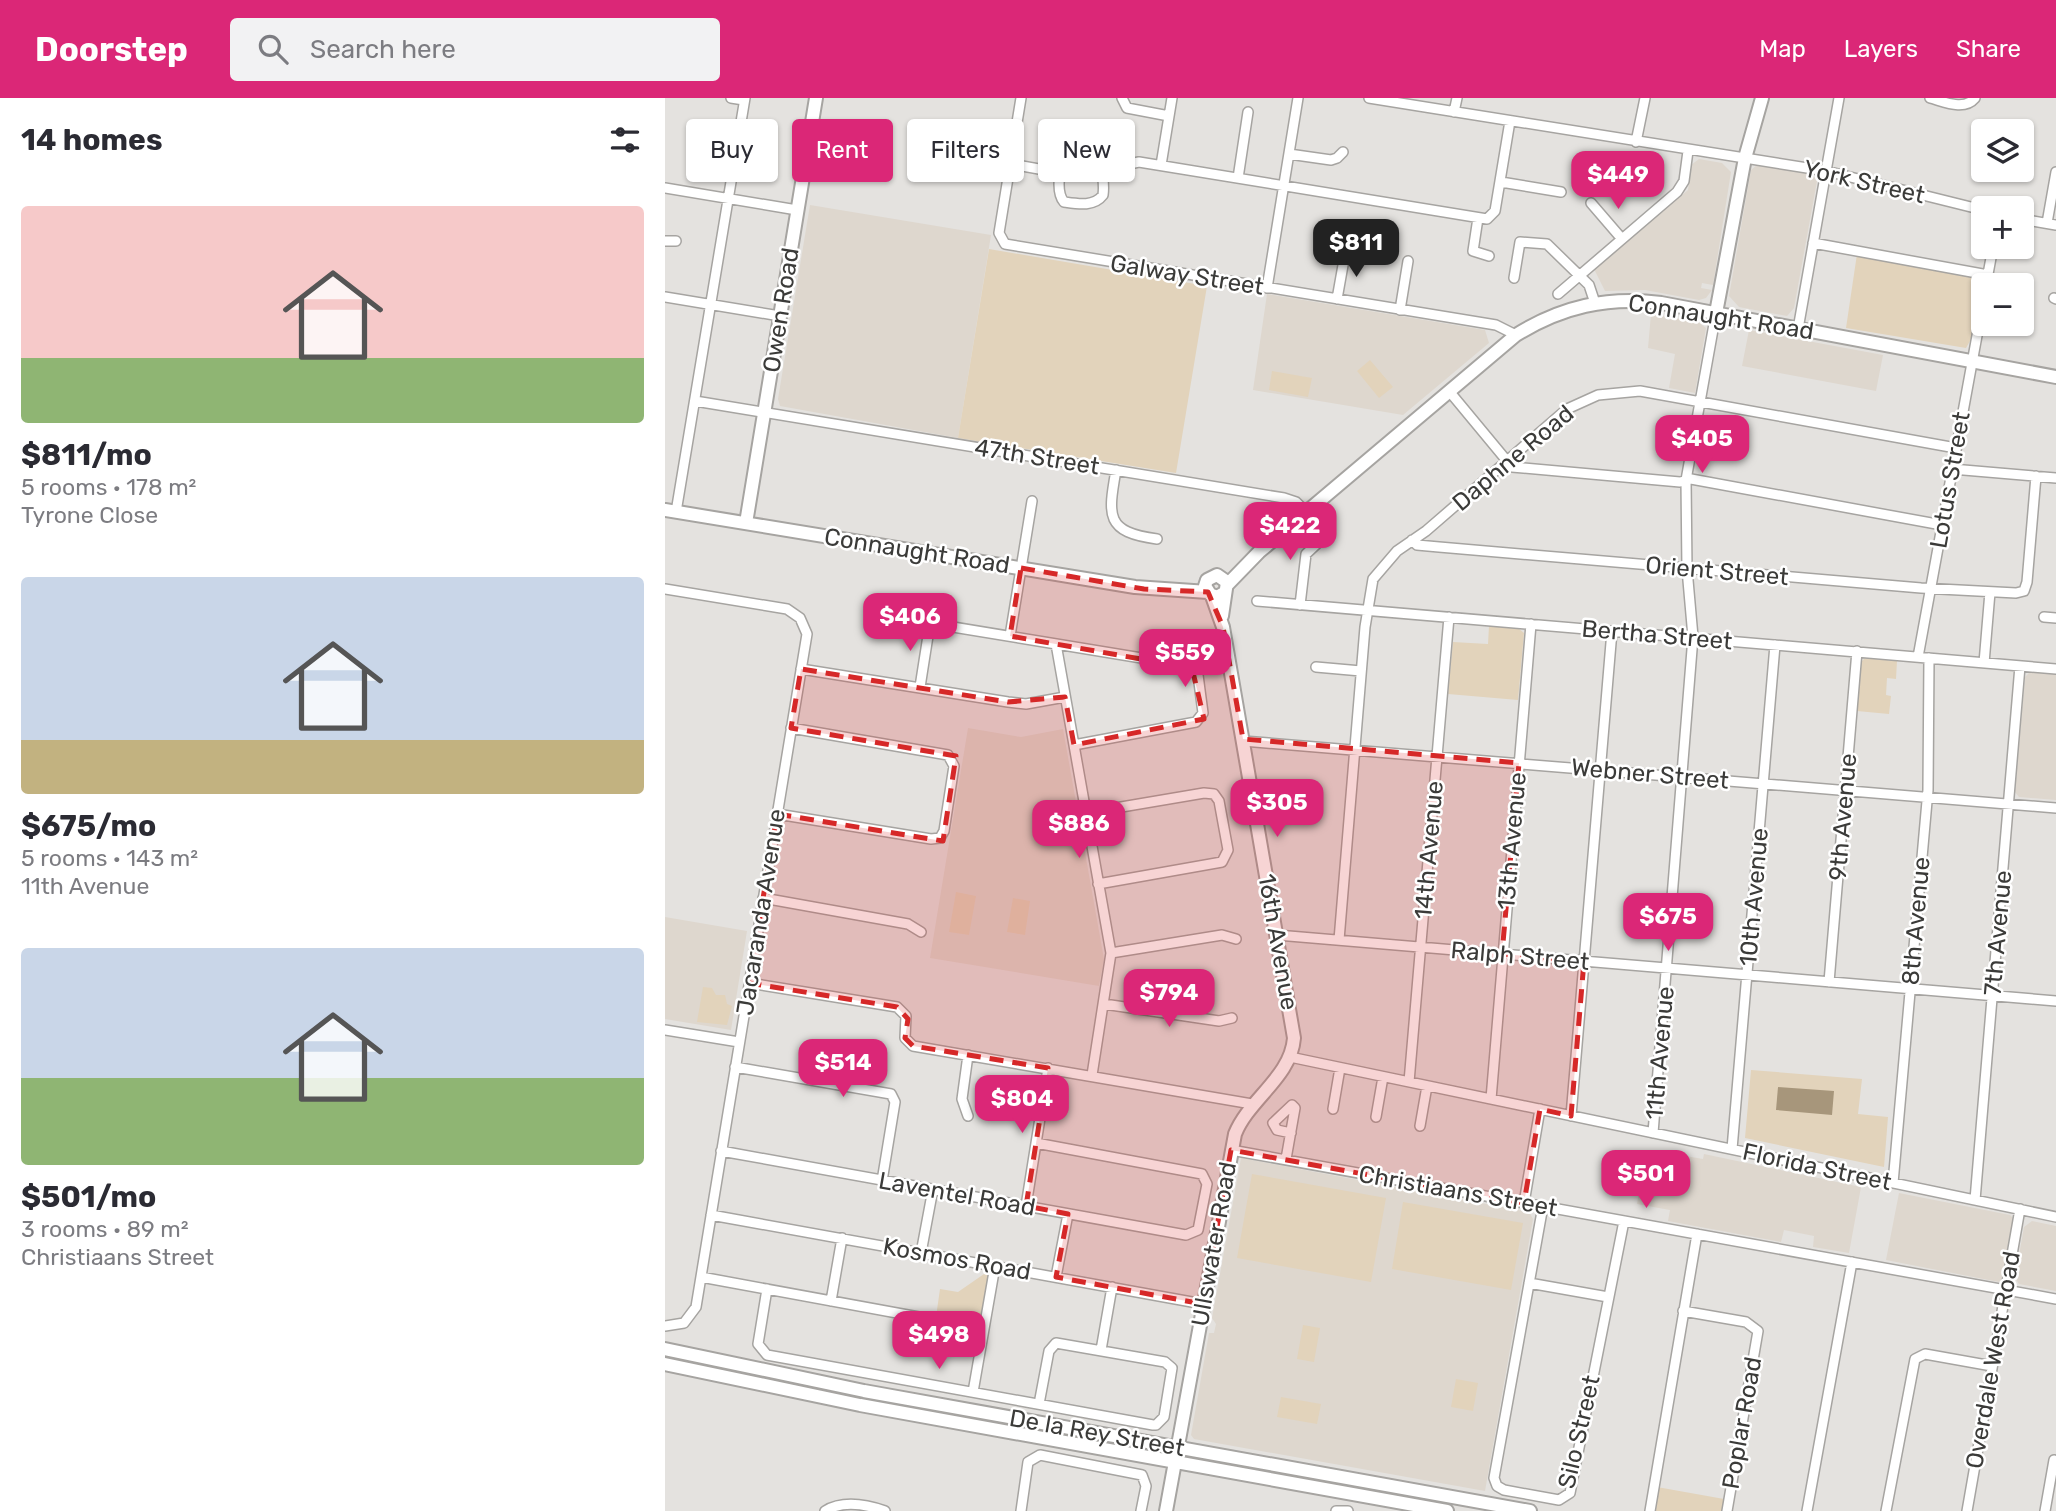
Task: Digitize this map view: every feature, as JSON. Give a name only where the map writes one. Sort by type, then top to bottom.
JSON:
[{"type":"street","points":[[671,511],[695,401],[745,99],[731,98]]},
{"type":"street","name":"Owen Road","points":[[746,523],[816,98]]},
{"type":"street","name":"Galway Street","points":[[1018,119],[1021,98]]},
{"type":"street","points":[[1122,98],[1128,108],[1169,116]]},
{"type":"street","points":[[1161,165],[1172,98]]},
{"type":"street","points":[[1267,288],[1298,98]]},
{"type":"street","name":"York Street","points":[[1369,98],[1826,171],[1971,207]]},
{"type":"street","points":[[1454,112],[1457,98]]},
{"type":"street","points":[[1636,142],[1645,98]]},
{"type":"street","points":[[1716,313],[1745,158],[1762,98]]},
{"type":"street","points":[[1798,329],[1839,98]]},
{"type":"street","points":[[1930,98],[1958,105],[1968,104],[1976,98]]},
{"type":"street","points":[[1238,178],[1248,112]]},
{"type":"street","points":[[1135,162],[1487,219],[1494,214],[1510,121]]},
{"type":"street","points":[[1558,294],[1681,188],[1688,151]]},
{"type":"street","points":[[1289,154],[1331,160],[1337,159],[1343,152]]},
{"type":"street","points":[[2051,224],[2056,172]]},
{"type":"street","name":"Galway Street","points":[[1008,182],[999,233],[1005,244],[1496,325],[1516,335]]},
{"type":"street","points":[[1060,182],[1062,200],[1083,204],[1099,200],[1103,195],[1101,182]]},
{"type":"street","points":[[1501,182],[1561,192]]},
{"type":"street","points":[[665,188],[797,211]]},
{"type":"street","points":[[1591,203],[1622,239]]},
{"type":"street","points":[[1478,218],[1473,251],[1489,256]]},
{"type":"street","points":[[1514,278],[1519,244],[1525,240],[1550,245],[1589,285],[1595,303]]},
{"type":"street","points":[[665,241],[676,241]]},
{"type":"street","points":[[1813,243],[1971,277]]},
{"type":"street","points":[[1337,299],[1345,254]]},
{"type":"street","points":[[1399,310],[1408,261]]},
{"type":"street","points":[[665,296],[780,316]]},
{"type":"street","name":"Connaught Road","points":[[671,511],[1020,569],[1169,590],[1216,587],[1516,335],[1553,315],[1595,303],[1634,300],[2056,376]]},
{"type":"street","name":"11th Avenue","points":[[1653,1133],[1693,638],[1686,480],[1716,313]]},
{"type":"street","name":"Lotus Street","points":[[1918,657],[1977,336]]},
{"type":"street","points":[[1448,391],[1512,467],[1686,480],[1942,525]]},
{"type":"street","name":"Daphne Road","points":[[1339,940],[1361,671],[1373,579],[1380,567],[1558,415],[1598,395],[1640,391],[1956,448]]},
{"type":"street","name":"47th Street","points":[[695,401],[1284,498],[1296,502],[1306,512]]},
{"type":"street","points":[[1952,469],[2056,478]]},
{"type":"street","points":[[1116,470],[1110,505],[1118,525],[1131,535],[1157,539]]},
{"type":"street","name":"Orient Street","points":[[1412,540],[1417,545],[1688,569],[1990,592],[2024,591],[2036,476]]},
{"type":"street","points":[[1010,636],[1032,501]]},
{"type":"street","points":[[1300,605],[1305,554],[1321,540]]},
{"type":"street","name":"16th Avenue","points":[[1216,587],[1293,1032],[1290,1057]]},
{"type":"street","name":"Jacaranda Avenue","points":[[665,589],[795,612],[806,629],[701,1277],[691,1317],[680,1325],[665,1326]]},
{"type":"street","points":[[1984,663],[1990,592]]},
{"type":"street","name":"Bertha Street","points":[[1257,601],[2056,669]]},
{"type":"street","points":[[886,615],[1184,665],[1194,669],[1203,712],[1199,721],[1074,745]]},
{"type":"street","name":"14th Avenue","points":[[1409,1082],[1449,617]]},
{"type":"street","points":[[2044,617],[2056,618]]},
{"type":"street","points":[[920,687],[930,623]]},
{"type":"street","name":"13th Avenue","points":[[1490,1099],[1531,624]]},
{"type":"street","points":[[1571,1116],[1612,631]]},
{"type":"street","points":[[1056,644],[1111,953],[1092,1076]]},
{"type":"street","name":"10th Avenue","points":[[1732,1149],[1775,645]]},
{"type":"street","name":"9th Avenue","points":[[1829,982],[1857,651]]},
{"type":"street","name":"8th Avenue","points":[[1893,1183],[1927,797],[1929,658]]},
{"type":"street","name":"7th Avenue","points":[[1975,1200],[2020,666]]},
{"type":"street","points":[[1317,667],[1361,671]]},
{"type":"street","points":[[801,669],[1026,704],[1065,697]]},
{"type":"street","points":[[777,814],[931,839],[940,838],[944,831],[954,766],[948,755],[791,729]]},
{"type":"street","name":"Webner Street","points":[[1243,741],[2056,808]]},
{"type":"street","points":[[1086,813],[1210,793],[1219,801],[1228,850],[1222,862],[1098,884]]},
{"type":"street","points":[[763,898],[908,924],[921,932]]},
{"type":"street","points":[[1111,953],[1222,935],[1236,939]]},
{"type":"street","name":"Ralph Street","points":[[1277,935],[2056,1001]]},
{"type":"street","points":[[749,983],[894,1007],[905,1013],[905,1035],[910,1045],[1252,1104]]},
{"type":"street","points":[[1104,1004],[1219,1021],[1232,1018]]},
{"type":"street","points":[[665,1030],[739,1042]]},
{"type":"street","points":[[968,1055],[962,1099],[968,1116]]},
{"type":"street","name":"Florida Street","points":[[1290,1057],[2056,1217]]},
{"type":"street","name":"Ullswater Road","points":[[1166,1511],[1231,1150],[1238,1125],[1290,1057]]},
{"type":"street","points":[[735,1067],[889,1092],[895,1101],[883,1181]]},
{"type":"street","points":[[1026,1206],[1048,1068]]},
{"type":"street","points":[[1333,1109],[1340,1068]]},
{"type":"street","points":[[1376,1117],[1384,1077]]},
{"type":"street","points":[[1420,1126],[1427,1086]]},
{"type":"street","points":[[1524,1203],[1540,1109]]},
{"type":"street","points":[[1286,1159],[1291,1133]]},
{"type":"street","name":"Laventel Road","points":[[721,1151],[1067,1214],[1193,1234],[1199,1227],[1207,1184],[1204,1176],[1036,1143]]},
{"type":"street","name":"Christiaans Street","points":[[1231,1150],[2056,1299]]},
{"type":"street","points":[[921,1252],[933,1189]]},
{"type":"street","points":[[1543,1206],[1529,1283],[1608,1297]]},
{"type":"street","name":"Overdale West Road","points":[[1966,1511],[2020,1209]]},
{"type":"street","name":"Kosmos Road","points":[[711,1214],[1203,1304]]},
{"type":"street","points":[[1056,1277],[1067,1214]]},
{"type":"street","name":"Silo Street","points":[[1529,1283],[1494,1478],[1497,1486],[1504,1490],[1559,1500],[1570,1493],[1625,1221]]},
{"type":"street","points":[[1650,1511],[1697,1234]]},
{"type":"street","points":[[831,1301],[842,1238]]},
{"type":"street","points":[[1807,1511],[1852,1262]]},
{"type":"street","points":[[973,1392],[995,1266]]},
{"type":"street","points":[[701,1277],[984,1329]]},
{"type":"street","points":[[1101,1350],[1112,1287]]},
{"type":"street","points":[[767,1289],[758,1344],[764,1354],[1153,1425],[1160,1423],[1164,1417],[1172,1373],[1169,1364],[1059,1343],[1053,1345],[1049,1351],[1039,1404]]},
{"type":"street","name":"Poplar Road","points":[[1683,1311],[1746,1322],[1758,1331],[1727,1511]]},
{"type":"street","name":"De la Rey Street","points":[[665,1349],[864,1391],[1530,1511]]},
{"type":"street","points":[[1887,1511],[1915,1359],[1925,1354],[1993,1366]]},
{"type":"street","name":"De la Rey Street","points":[[665,1364],[797,1394],[1447,1511]]},
{"type":"street","points":[[1021,1511],[1028,1462],[1040,1455],[1137,1473],[1145,1479],[1146,1486],[1141,1511]]},
{"type":"street","points":[[2045,1511],[2055,1460]]},
{"type":"street","points":[[825,1511],[837,1504],[849,1503],[885,1511]]},
{"type":"street","points":[[1336,1511],[1348,1511]]},
{"type":"highlighted area","points":[[1021,568],[1144,589],[1208,592],[1223,627],[1243,739],[1519,763],[1502,954],[1584,961],[1571,1116],[1540,1109],[1524,1203],[1231,1150],[1203,1304],[1056,1277],[1068,1214],[1026,1206],[1048,1068],[913,1046],[905,1038],[908,1019],[897,1007],[749,983],[777,814],[943,841],[956,756],[791,728],[801,669],[1008,702],[1065,697],[1074,745],[1204,719],[1192,668],[1010,636]]},
{"type":"shaded area","points":[[1699,159],[1722,163],[1731,172],[1713,285],[1702,283],[1701,288],[1712,290],[1706,298],[1699,300],[1645,290],[1605,291],[1594,269],[1688,190],[1691,165]]},
{"type":"shaded area","points":[[1757,165],[1813,175],[1817,181],[1794,308],[1787,316],[1739,307],[1729,296],[1751,170]]},
{"type":"shaded area","points":[[810,205],[991,235],[958,438],[780,406],[778,399]]},
{"type":"shaded area","points":[[989,249],[1207,286],[1176,473],[958,438]]},
{"type":"shaded area","points":[[1857,254],[1971,276],[1971,336],[1966,348],[1846,328]]},
{"type":"shaded area","points":[[1267,294],[1485,330],[1489,343],[1403,415],[1253,390]]},
{"type":"shaded area","points":[[1651,314],[1698,322],[1706,328],[1695,393],[1669,388],[1675,354],[1648,348]]},
{"type":"shaded area","points":[[1749,330],[1883,355],[1876,391],[1742,366]]},
{"type":"shaded area","points":[[1370,360],[1393,387],[1379,398],[1357,371]]},
{"type":"shaded area","points":[[1272,371],[1312,378],[1308,397],[1269,390]]},
{"type":"shaded area","points":[[1489,626],[1519,629],[1524,633],[1518,700],[1448,694],[1453,642],[1488,644]]},
{"type":"shaded area","points":[[1865,658],[1897,661],[1896,679],[1887,678],[1886,695],[1891,696],[1889,714],[1857,711],[1861,662]]},
{"type":"shaded area","points":[[2030,672],[2056,674],[2056,800],[2019,797],[2015,792],[2025,677]]},
{"type":"shaded area","points":[[968,728],[1021,737],[1063,729],[1104,959],[1099,986],[930,958]]},
{"type":"shaded area","points":[[956,892],[976,896],[969,935],[949,932]]},
{"type":"shaded area","points":[[1013,898],[1030,901],[1025,935],[1007,932]]},
{"type":"shaded area","points":[[665,917],[747,931],[731,1030],[665,1019]]},
{"type":"shaded area","points":[[703,987],[712,988],[716,995],[725,995],[727,1004],[732,1006],[727,1025],[697,1022]]},
{"type":"shaded area","points":[[1751,1070],[1862,1079],[1858,1114],[1888,1117],[1884,1167],[1745,1138]]},
{"type":"shaded area","points":[[1778,1087],[1834,1091],[1832,1115],[1776,1110]]},
{"type":"shaded area","points":[[1704,1154],[1861,1187],[1849,1253],[1813,1247],[1814,1236],[1784,1230],[1781,1242],[1668,1221],[1670,1210],[1637,1204],[1645,1157],[1679,1162],[1680,1155],[1703,1159]]},
{"type":"shaded area","points":[[1241,1158],[1529,1212],[1533,1219],[1485,1491],[1194,1439],[1191,1435],[1209,1333],[1214,1333],[1216,1324],[1212,1318]]},
{"type":"shaded area","points":[[1252,1174],[1386,1198],[1371,1282],[1237,1258]]},
{"type":"shaded area","points":[[1899,1193],[2010,1215],[2013,1218],[2002,1280],[1999,1282],[1886,1260]]},
{"type":"shaded area","points":[[1403,1202],[1523,1223],[1511,1290],[1392,1269]]},
{"type":"shaded area","points":[[2032,1221],[2056,1226],[2056,1291],[2019,1284],[2015,1278],[2024,1227]]},
{"type":"shaded area","points":[[984,1274],[990,1275],[981,1323],[936,1317],[940,1289],[958,1292]]},
{"type":"shaded area","points":[[1303,1325],[1320,1328],[1314,1362],[1297,1359]]},
{"type":"shaded area","points":[[1456,1379],[1478,1383],[1473,1411],[1451,1407]]},
{"type":"shaded area","points":[[1281,1397],[1321,1404],[1317,1424],[1277,1417]]},
{"type":"shaded area","points":[[1657,1487],[1724,1499],[1722,1511],[1656,1511]]}]
